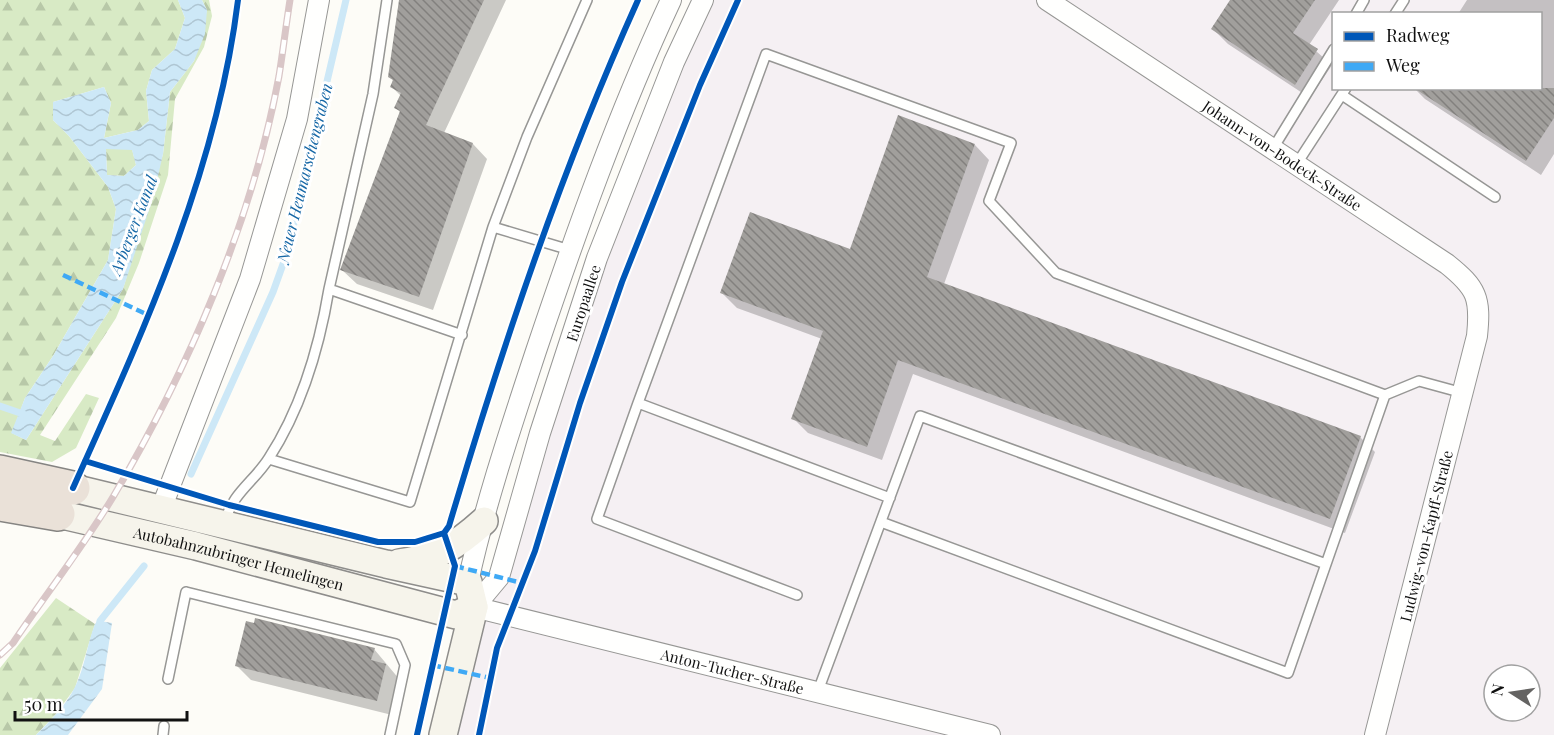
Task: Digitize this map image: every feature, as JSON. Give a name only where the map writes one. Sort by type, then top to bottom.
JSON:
[{"type":"highway","name":"Autobahnzubringer Hemelingen","points":[[0,472],[65,501]]},
{"type":"highway","name":"Autobahnzubringer Hemelingen","points":[[0,504],[65,501]]},
{"type":"street","points":[[161,508],[250,279],[297,119],[319,0]]},
{"type":"street","name":"Europaallee","points":[[443,735],[484,521],[511,426],[603,159],[671,0]]},
{"type":"street","name":"Europaallee","points":[[471,594],[499,578],[540,433],[597,258],[674,62],[703,0]]},
{"type":"street","name":"Johann-von-Bodeck-Straße","points":[[1047,0],[1465,278],[1478,295],[1477,336]]},
{"type":"street","name":"Ludwig-von-Kapff-Straße","points":[[1375,735],[1477,336]]},
{"type":"street","name":"Autobahnzubringer Hemelingen","points":[[65,501],[161,508],[386,564],[471,594],[456,615],[450,614],[196,546],[65,501]]},
{"type":"street","points":[[386,564],[427,560],[462,540],[484,521]]},
{"type":"street","name":"Anton-Tucher-Straße","points":[[471,594],[818,692],[990,735]]},
{"type":"lane","points":[[225,524],[229,505],[269,459],[311,374],[373,94],[387,0]]},
{"type":"lane","points":[[269,459],[410,502],[493,227],[527,137],[586,0]]},
{"type":"lane","points":[[1272,150],[1332,52]]},
{"type":"lane","points":[[797,595],[597,519],[766,54],[1011,143],[989,201],[1056,273],[1384,395],[1419,381],[1462,393]]},
{"type":"lane","points":[[1296,165],[1344,92],[1495,197]]},
{"type":"lane","points":[[493,227],[570,250]]},
{"type":"lane","points":[[329,289],[462,335]]},
{"type":"lane","points":[[881,522],[1288,673],[1384,395]]},
{"type":"lane","points":[[638,403],[890,498]]},
{"type":"lane","points":[[818,692],[920,416],[1326,564]]},
{"type":"lane","points":[[168,679],[186,592],[396,644],[405,665],[390,735]]},
{"type":"shaded area","points":[[697,0],[1554,0],[1554,735],[456,735],[477,639],[549,389]]},
{"type":"green space","points":[[0,0],[178,0],[185,18],[175,49],[152,70],[146,91],[149,121],[138,130],[104,138],[111,103],[104,87],[53,102],[53,120],[69,136],[108,187],[116,209],[108,260],[53,356],[25,398],[12,433],[26,440],[123,289],[163,154],[170,92],[194,61],[207,10],[202,0],[209,0],[212,16],[204,47],[175,99],[168,175],[139,263],[116,318],[40,435],[55,441],[86,394],[99,398],[76,448],[52,462],[0,452]]},
{"type":"green space","points":[[106,149],[132,149],[136,165],[124,176],[107,175]]},
{"type":"green space","points":[[56,598],[95,624],[75,688],[56,714],[36,735],[0,735],[0,668]]},
{"type":"water","name":"Arberger Kanal","points":[[178,0],[202,0],[207,10],[205,34],[194,61],[170,92],[163,154],[153,198],[123,289],[26,440],[11,433],[25,398],[53,356],[108,260],[116,209],[108,187],[69,136],[53,120],[53,102],[104,87],[111,103],[104,138],[138,130],[149,121],[146,91],[152,70],[175,49],[185,18]],"holes":[[[106,149],[132,150],[136,165],[124,176],[107,175]]]},
{"type":"water","points":[[100,621],[112,623],[102,689],[68,735],[36,735],[75,687],[95,624]]},
{"type":"building","points":[[399,0],[484,0],[426,125],[473,143],[419,297],[340,270],[400,111],[394,108],[401,93],[390,87],[393,80],[388,77]]},
{"type":"building","points":[[1230,0],[1315,0],[1293,33],[1318,49],[1295,85],[1211,29]]},
{"type":"building","points":[[1542,88],[1554,88],[1554,118],[1526,161],[1417,90],[1542,90]]},
{"type":"building","points":[[898,115],[975,144],[927,277],[1361,436],[1330,519],[898,360],[867,447],[791,419],[823,331],[720,293],[750,212],[850,249]]},
{"type":"building","points":[[255,618],[375,648],[371,660],[386,664],[377,701],[235,666],[246,621],[254,623]]},
{"type":"waterway","name":"Neuer Heumarschengraben","points":[[191,474],[273,292],[287,253],[346,0]]},
{"type":"waterway","points":[[0,406],[26,415]]},
{"type":"waterway","name":"Neuer Heumarschengraben","points":[[98,629],[100,621],[144,566]]},
{"type":"railway","points":[[0,655],[13,643],[113,497],[167,398],[191,346],[214,294],[252,186],[279,76],[290,0]]},
{"type":"marked path","points":[[63,275],[148,315]]},
{"type":"marked path","points":[[455,566],[522,583]]},
{"type":"marked path","points":[[432,665],[490,678]]},
{"type":"cycle path","points":[[73,488],[150,310],[195,189],[228,64],[238,0]]},
{"type":"cycle path","points":[[417,735],[455,566],[444,533],[449,526],[490,392],[558,194],[638,0]]},
{"type":"cycle path","points":[[479,735],[497,648],[535,551],[580,403],[622,282],[700,85],[738,0]]},
{"type":"cycle path","points":[[85,461],[229,505],[378,542],[415,542],[444,533]]}]
